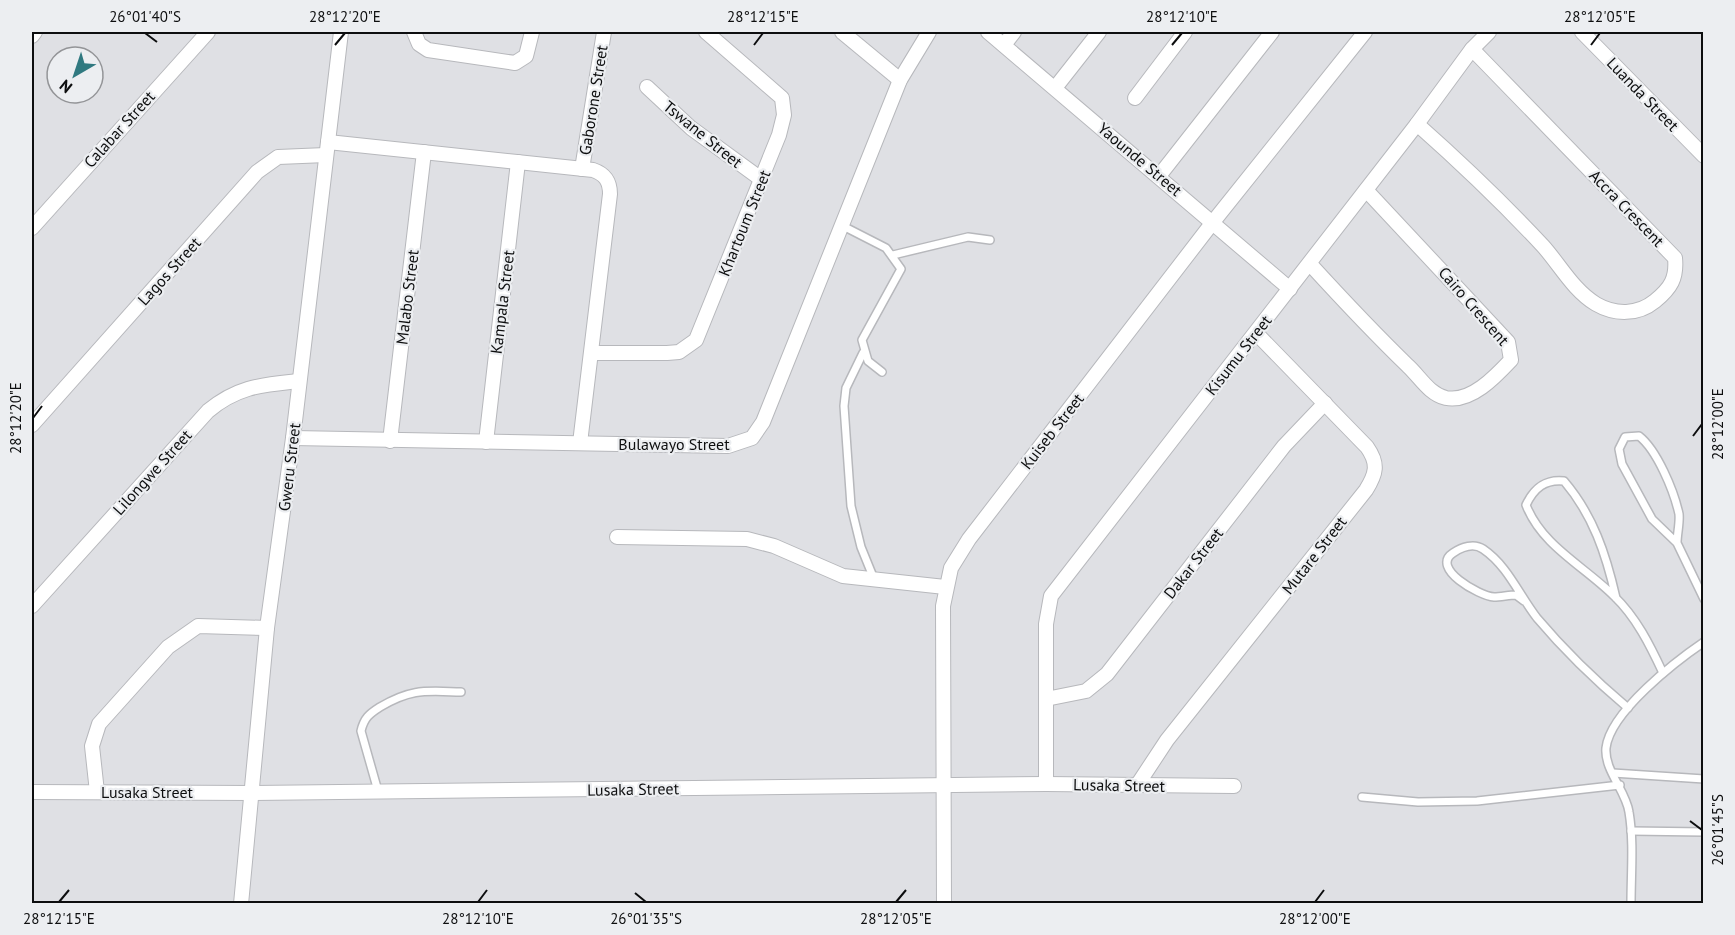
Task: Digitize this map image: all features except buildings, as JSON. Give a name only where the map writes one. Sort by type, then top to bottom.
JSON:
[{"type":"street","points":[[32,36],[35,32]]},
{"type":"street","name":"Calabar Street","points":[[32,228],[208,32]]},
{"type":"street","name":"Gweru Street","points":[[241,903],[267,628],[293,438],[341,32]]},
{"type":"street","points":[[414,32],[419,44],[428,50],[515,63],[526,56],[532,32]]},
{"type":"street","name":"Gaborone Street","points":[[582,169],[604,32]]},
{"type":"street","name":"Khartoum Street","points":[[592,353],[679,352],[696,340],[779,135],[784,106],[775,90],[706,32]]},
{"type":"street","points":[[842,32],[900,80]]},
{"type":"street","name":"Bulawayo Street","points":[[293,438],[728,446],[752,438],[763,422],[900,80],[929,32]]},
{"type":"street","name":"Yaounde Street","points":[[988,32],[1160,176],[1290,289]]},
{"type":"street","points":[[1004,45],[1014,32]]},
{"type":"street","points":[[1055,88],[1099,32]]},
{"type":"street","points":[[1135,98],[1185,32]]},
{"type":"street","points":[[1160,176],[1272,32]]},
{"type":"street","name":"Kuiseb Street","points":[[944,903],[945,587],[951,568],[969,538],[1214,222],[1365,32]]},
{"type":"street","name":"Kisumu Street","points":[[1046,784],[1047,610],[1051,597],[1418,124],[1472,48],[1489,32]]},
{"type":"street","name":"Luanda Street","points":[[1582,32],[1704,156]]},
{"type":"street","name":"Accra Crescent","points":[[1418,124],[1478,180],[1545,248],[1566,277],[1594,303],[1605,308],[1632,313],[1652,304],[1669,288],[1677,274],[1675,258],[1472,48]]},
{"type":"street","name":"Tswane Street","points":[[647,87],[691,128],[761,179]]},
{"type":"street","name":"Lagos Street","points":[[32,425],[257,172],[278,157],[327,148],[424,152],[582,169]]},
{"type":"street","name":"Malabo Street","points":[[390,441],[424,152]]},
{"type":"street","name":"Kampala Street","points":[[486,442],[518,162]]},
{"type":"street","points":[[580,443],[610,187],[604,176],[582,169]]},
{"type":"street","name":"Cairo Crescent","points":[[1310,264],[1378,339],[1433,392],[1446,398],[1473,393],[1511,360],[1509,342],[1366,190]]},
{"type":"street","name":"Mutare Street","points":[[1138,784],[1167,740],[1372,480],[1376,462],[1373,455],[1256,333]]},
{"type":"street","name":"Lilongwe Street","points":[[32,606],[215,405],[235,391],[299,381]]},
{"type":"street","name":"Dakar Street","points":[[1046,699],[1086,691],[1107,674],[1292,437],[1325,403]]},
{"type":"street","points":[[616,537],[747,539],[774,546],[843,576],[945,587]]},
{"type":"street","points":[[97,792],[92,746],[99,724],[168,647],[198,626],[267,628]]},
{"type":"street","name":"Lusaka Street","points":[[32,792],[251,793],[1046,784],[1234,786]]},
{"type":"lane","points":[[841,225],[886,248],[901,269],[900,275],[862,340],[863,353],[868,361],[882,372]]},
{"type":"lane","points":[[893,255],[968,237],[990,240]]},
{"type":"lane","points":[[863,353],[846,388],[844,406],[851,506],[861,547],[875,581]]},
{"type":"lane","points":[[1677,543],[1679,515],[1659,463],[1649,444],[1639,436],[1625,436],[1619,449],[1622,464],[1652,519],[1677,543],[1704,600]]},
{"type":"lane","points":[[1616,598],[1597,533],[1580,500],[1564,480],[1551,479],[1539,486],[1526,505],[1533,524],[1545,538],[1616,598],[1633,617],[1663,673]]},
{"type":"lane","points":[[1524,601],[1516,595],[1493,597],[1458,580],[1448,569],[1447,561],[1451,554],[1467,545],[1482,548],[1507,573],[1524,601],[1571,655],[1628,708]]},
{"type":"lane","points":[[1631,903],[1629,809],[1613,773],[1606,748],[1612,733],[1628,708],[1663,673],[1704,642]]},
{"type":"lane","points":[[378,791],[361,731],[363,722],[369,714],[400,695],[413,691],[461,692]]},
{"type":"lane","points":[[1613,773],[1704,779]]},
{"type":"lane","points":[[1362,797],[1418,802],[1478,801],[1620,785]]},
{"type":"lane","points":[[1631,831],[1704,832]]}]
